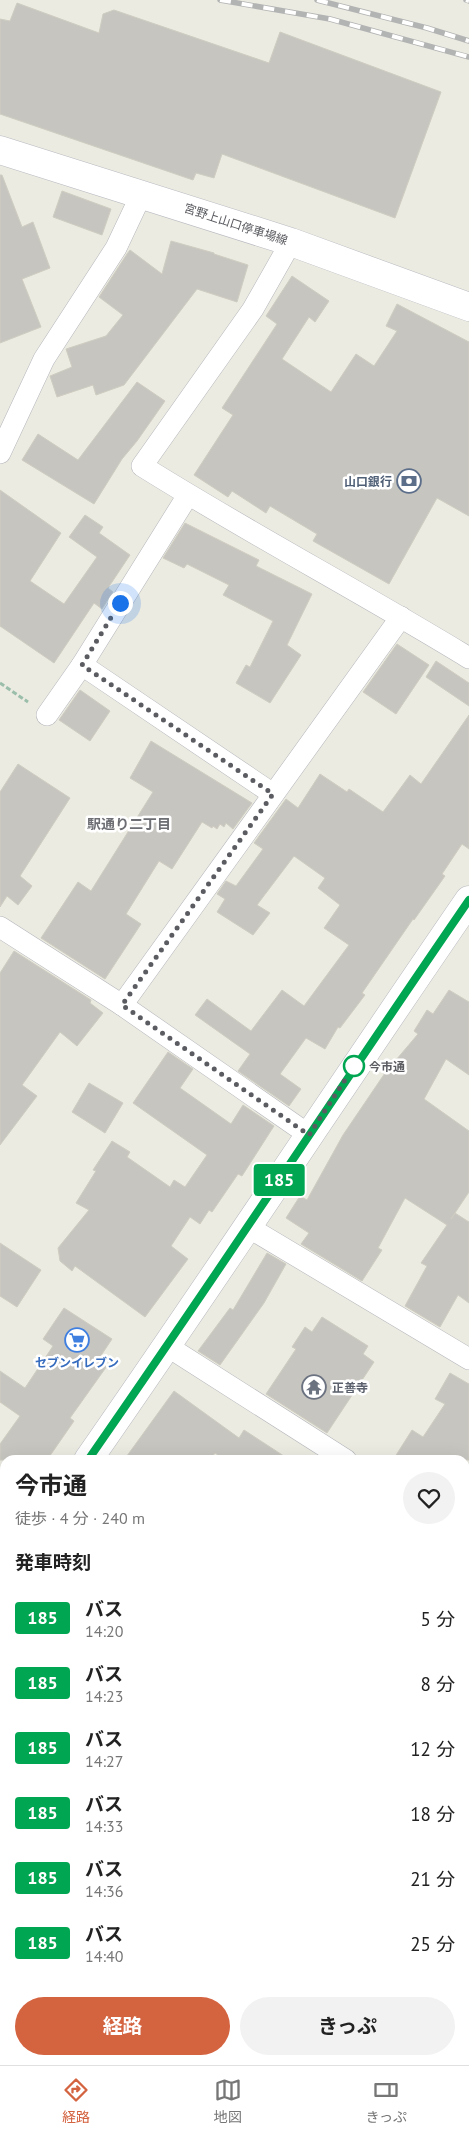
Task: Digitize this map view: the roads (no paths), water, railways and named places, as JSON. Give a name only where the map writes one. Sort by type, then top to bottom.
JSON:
[{"type":"main road","name":"宮野上山口停車場線","points":[[0,150],[142,193],[291,242],[469,307]]},
{"type":"main road","points":[[91,1455],[469,900]]},
{"type":"street","points":[[0,453],[44,359],[116,248],[142,193]]},
{"type":"street","points":[[291,242],[253,309],[142,466],[401,616],[469,658]]},
{"type":"street","points":[[47,715],[82,665],[188,494]]},
{"type":"street","points":[[122,1005],[401,616]]},
{"type":"street","points":[[82,665],[273,794]]},
{"type":"street","points":[[0,927],[122,1005],[309,1135]]},
{"type":"street","points":[[248,1227],[469,1358]]},
{"type":"street","points":[[167,1346],[338,1455]]},
{"type":"railway","points":[[220,0],[330,19],[469,57]]},
{"type":"railway","points":[[317,0],[427,28],[469,41]]},
{"type":"place","name":"山口銀行","points":[[409,481]]},
{"type":"place","name":"今市通","points":[[354,1066]]},
{"type":"place","name":"セブンイレブン","points":[[77,1340]]},
{"type":"place","name":"正善寺","points":[[314,1387]]},
{"type":"district","name":"駅通り二丁目","points":[[129,824]]}]
